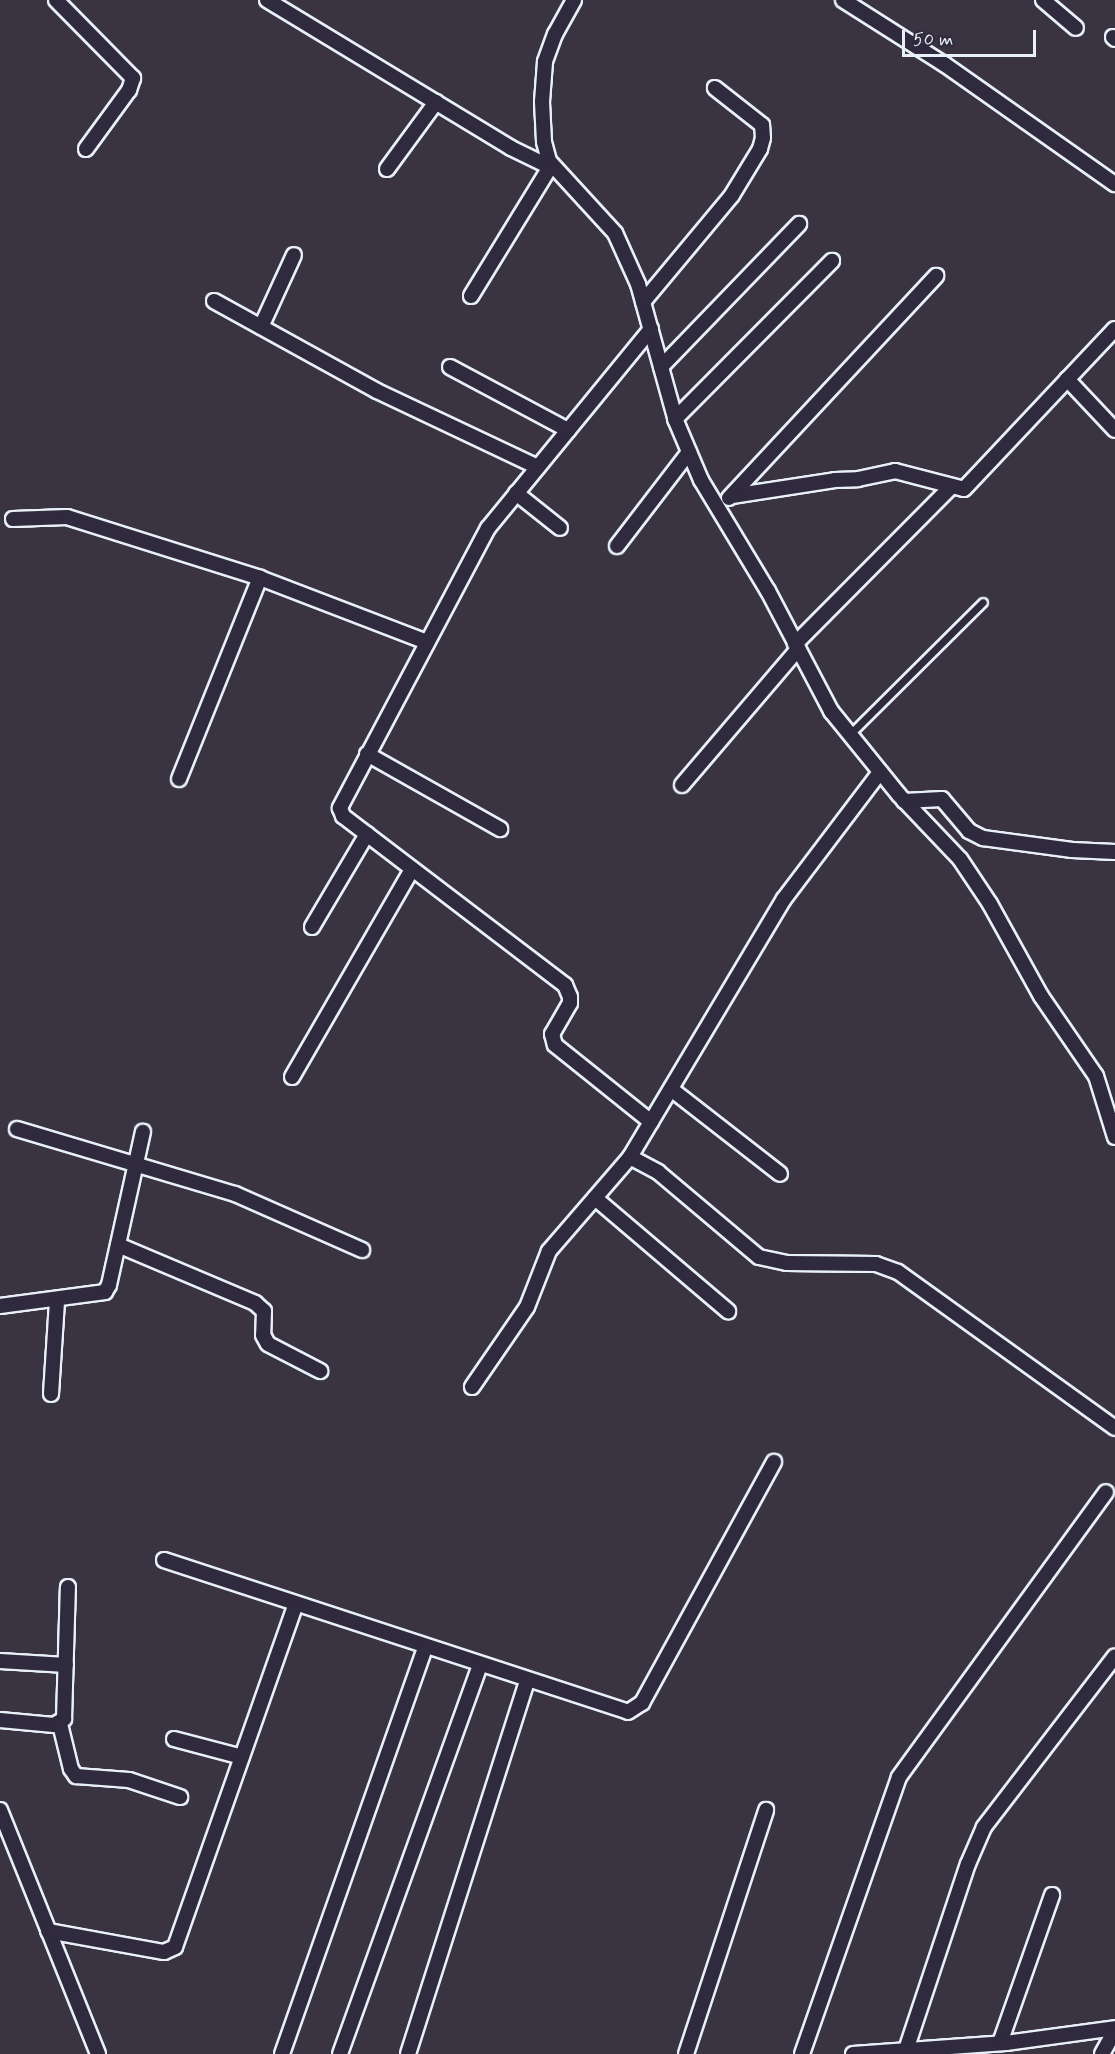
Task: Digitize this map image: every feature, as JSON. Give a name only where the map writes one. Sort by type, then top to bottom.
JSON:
[{"type":"street","points":[[56,0],[133,78],[129,90],[86,149]]},
{"type":"street","points":[[267,0],[511,148],[554,169]]},
{"type":"street","points":[[574,0],[555,34],[544,72],[542,102],[544,142],[549,161],[615,233],[638,284],[675,418],[689,452],[717,507],[797,646],[831,711],[904,801],[960,860],[990,904],[1041,996],[1096,1076],[1115,1137]]},
{"type":"street","points":[[843,0],[944,64],[1115,184]]},
{"type":"street","points":[[1043,0],[1076,28]]},
{"type":"street","points":[[643,302],[732,195],[760,149],[762,125],[715,88]]},
{"type":"street","points":[[387,170],[436,102]]},
{"type":"street","points":[[471,296],[554,169]]},
{"type":"street","points":[[661,367],[799,224]]},
{"type":"street","points":[[261,327],[294,255]]},
{"type":"street","points":[[675,418],[832,261]]},
{"type":"street","points":[[717,507],[732,496],[936,276]]},
{"type":"street","points":[[214,300],[377,391],[538,467]]},
{"type":"street","points":[[651,329],[488,528],[340,808],[343,816],[565,985],[570,1003],[552,1034],[555,1045],[651,1122]]},
{"type":"street","points":[[732,496],[835,480],[858,479],[896,471],[964,489],[1115,329]]},
{"type":"street","points":[[450,367],[568,430]]},
{"type":"street","points":[[1067,379],[1115,430]]},
{"type":"street","points":[[617,546],[689,452]]},
{"type":"street","points":[[682,785],[797,646],[951,487]]},
{"type":"street","points":[[516,493],[560,528]]},
{"type":"street","points":[[13,519],[67,517],[260,578],[427,642]]},
{"type":"street","points":[[179,779],[260,578]]},
{"type":"street","points":[[367,754],[500,829]]},
{"type":"street","points":[[472,1387],[527,1307],[549,1251],[630,1157],[787,894],[880,772]]},
{"type":"street","points":[[904,801],[942,800],[969,831],[983,838],[1072,850],[1115,852]]},
{"type":"street","points":[[312,927],[367,834]]},
{"type":"street","points":[[292,1077],[412,869]]},
{"type":"street","points":[[671,1089],[780,1174]]},
{"type":"street","points":[[17,1129],[235,1194],[362,1250]]},
{"type":"street","points":[[0,1306],[105,1292],[109,1285],[143,1132]]},
{"type":"street","points":[[630,1157],[658,1172],[759,1257],[787,1263],[876,1264],[898,1272],[1115,1428]]},
{"type":"street","points":[[595,1198],[728,1311]]},
{"type":"street","points":[[118,1245],[260,1306],[265,1317],[264,1340],[320,1371]]},
{"type":"street","points":[[51,1394],[57,1300]]},
{"type":"street","points":[[164,1560],[623,1712],[636,1709],[642,1703],[774,1462]]},
{"type":"street","points":[[802,2054],[899,1777],[1106,1492]]},
{"type":"street","points":[[60,1724],[64,1719],[68,1587]]},
{"type":"street","points":[[48,1931],[171,1951],[175,1947],[296,1604]]},
{"type":"street","points":[[282,2054],[424,1647]]},
{"type":"street","points":[[906,2050],[968,1864],[984,1827],[1115,1656]]},
{"type":"street","points":[[0,1661],[66,1665]]},
{"type":"street","points":[[340,2054],[480,1665]]},
{"type":"street","points":[[408,2054],[527,1680]]},
{"type":"street","points":[[0,1720],[60,1724]]},
{"type":"street","points":[[60,1724],[71,1769],[76,1776],[129,1780],[180,1797]]},
{"type":"street","points":[[174,1739],[242,1757]]},
{"type":"street","points":[[0,1809],[98,2054]]},
{"type":"street","points":[[686,2054],[766,1810]]},
{"type":"street","points":[[1000,2043],[1052,1895]]},
{"type":"street","points":[[853,2054],[1000,2043],[1115,2029]]},
{"type":"street","points":[[1102,2054],[1115,2029]]},
{"type":"lane","points":[[850,734],[983,602]]}]
